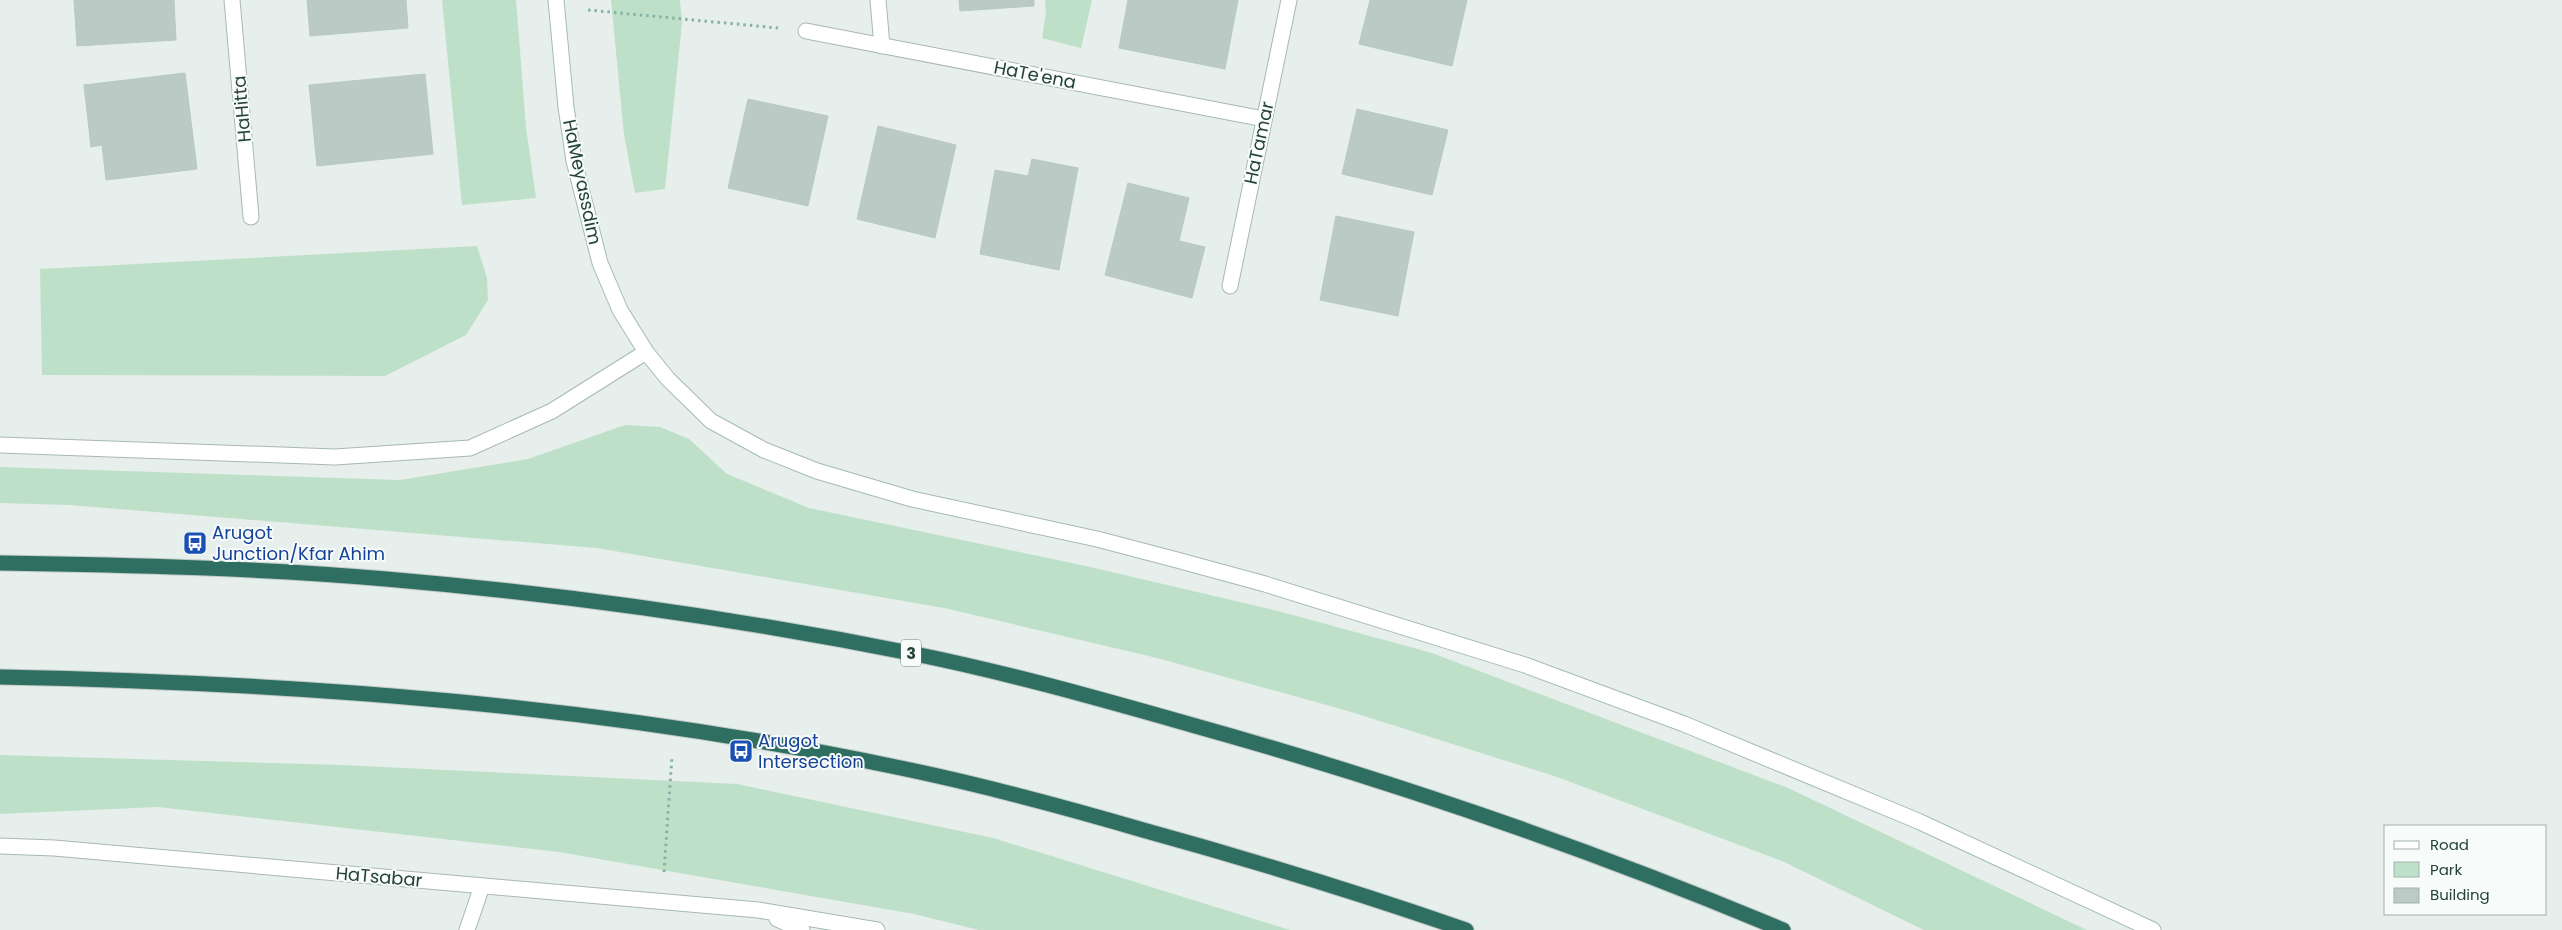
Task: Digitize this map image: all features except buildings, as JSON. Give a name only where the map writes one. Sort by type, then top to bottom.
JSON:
[{"type":"highway","name":"3","points":[[0,563],[248,570],[387,579],[630,606],[774,628],[917,654],[1060,687],[1316,760],[1548,838],[1663,881],[1783,930]]},
{"type":"highway","points":[[0,677],[243,684],[377,693],[615,719],[755,740],[894,766],[1032,797],[1283,869],[1466,930]]},
{"type":"street","name":"HaHitta","points":[[232,0],[251,217]]},
{"type":"street","points":[[878,0],[882,46]]},
{"type":"street","name":"HaTamar","points":[[1230,286],[1289,0]]},
{"type":"street","name":"HaMeyassdim","points":[[557,3],[567,116],[574,161],[600,264],[620,310],[646,352],[668,379],[711,421],[764,450],[817,471],[912,499],[1186,562],[1266,584],[1525,665],[1684,724],[1918,821],[2153,930]]},
{"type":"street","name":"HaTe'ena","points":[[806,31],[1264,119]]},
{"type":"street","points":[[0,446],[335,457],[470,448],[552,411],[646,352]]},
{"type":"street","name":"HaTsabar","points":[[0,846],[54,848],[758,910],[878,930]]},
{"type":"street","points":[[467,930],[482,886]]},
{"type":"street","name":"HaTsabar","points":[[758,910],[802,930]]},
{"type":"path","points":[[557,3],[806,31]]},
{"type":"path","points":[[662,901],[674,728]]},
{"type":"green space","points":[[442,0],[516,0],[526,127],[536,198],[462,205]]},
{"type":"green space","points":[[611,0],[680,0],[682,23],[665,189],[635,193],[624,135]]},
{"type":"green space","points":[[1045,0],[1092,0],[1081,48],[1042,38],[1046,12]]},
{"type":"green space","points":[[477,246],[487,278],[488,300],[466,335],[385,376],[42,375],[40,269]]},
{"type":"green space","points":[[625,425],[660,427],[689,439],[727,474],[809,508],[1086,566],[1278,611],[1432,653],[1788,788],[2087,930],[1924,930],[1782,861],[1557,777],[1348,711],[1157,658],[944,608],[597,548],[69,505],[0,503],[0,467],[400,480],[528,459]]},
{"type":"green space","points":[[0,755],[342,765],[737,784],[993,838],[1290,930],[979,930],[914,914],[559,852],[158,807],[0,814]]},
{"type":"place","name":"Arugot Junction/Kfar Ahim","points":[[195,543]]},
{"type":"place","name":"Arugot Intersection","points":[[741,751]]}]
